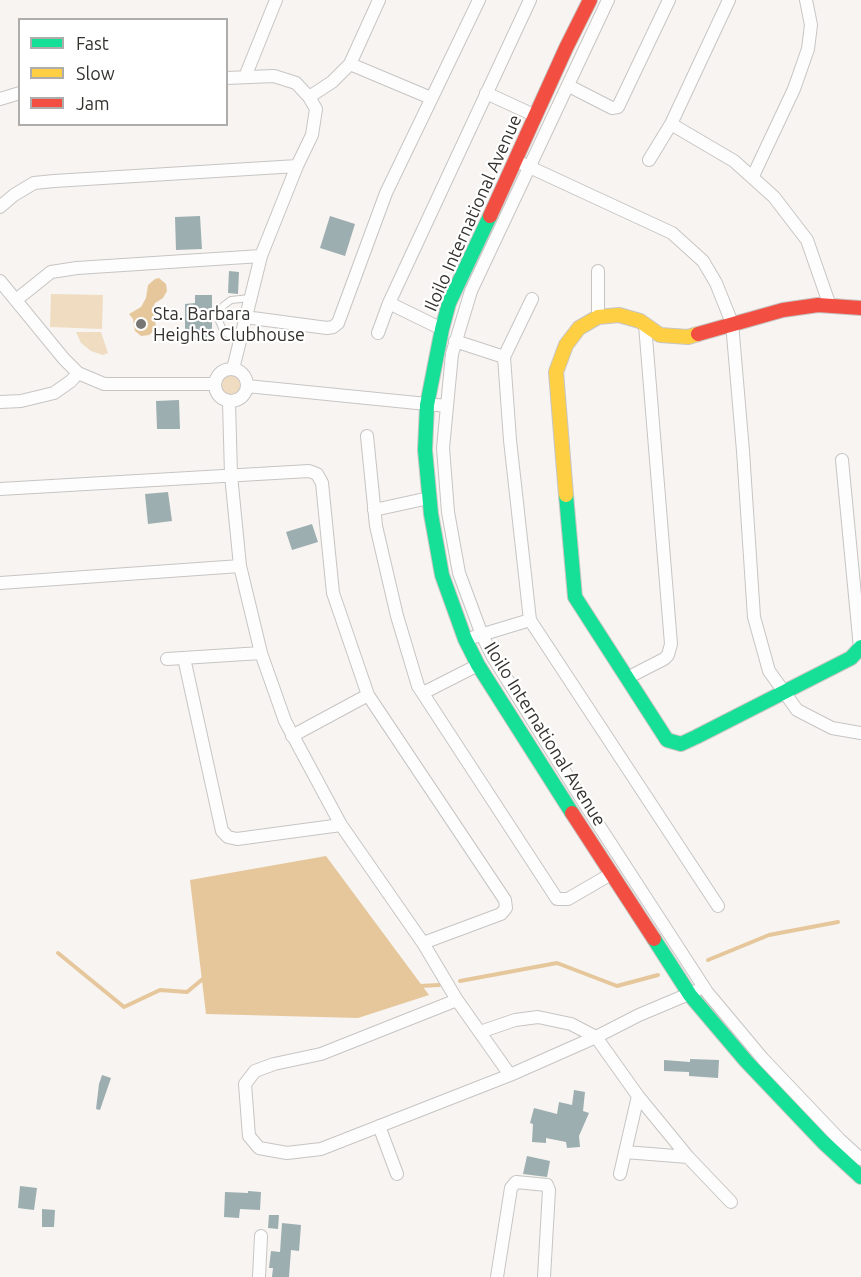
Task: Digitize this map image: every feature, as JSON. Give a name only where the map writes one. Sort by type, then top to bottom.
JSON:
[{"type":"street","points":[[245,77],[276,0]]},
{"type":"street","points":[[309,97],[332,82],[350,64],[379,0]]},
{"type":"street","points":[[245,317],[327,328],[338,323],[386,193],[478,0]]},
{"type":"street","points":[[378,333],[389,303],[530,0]]},
{"type":"street","name":"Iloilo International Avenue","points":[[590,0],[536,116],[523,164],[471,291],[452,354],[443,448],[448,512],[459,573],[482,635],[526,713],[704,986],[763,1059],[861,1159]]},
{"type":"street","name":"Iloilo International Avenue","points":[[608,0],[569,86],[523,164],[449,303],[427,405],[425,450],[429,498],[442,575],[465,639],[478,665],[690,994],[746,1061],[823,1142],[861,1177]]},
{"type":"street","points":[[569,86],[612,108],[618,107],[669,0]]},
{"type":"street","points":[[649,160],[671,124],[729,0]]},
{"type":"street","points":[[753,176],[794,89],[808,49],[811,25],[806,0]]},
{"type":"street","points":[[350,64],[431,98]]},
{"type":"street","points":[[228,78],[274,76],[296,83],[316,109],[312,135],[261,256],[233,369]]},
{"type":"street","points":[[486,93],[536,116]]},
{"type":"street","points":[[0,99],[18,94]]},
{"type":"street","points":[[671,124],[734,160],[774,197],[807,240],[830,306]]},
{"type":"street","points":[[523,164],[672,233],[703,261],[716,283],[732,323],[754,617],[769,671],[797,710],[832,728],[861,733]]},
{"type":"street","points":[[0,207],[34,183],[297,166]]},
{"type":"street","points":[[16,300],[51,272],[77,268],[261,256]]},
{"type":"street","points":[[598,271],[598,317]]},
{"type":"street","points":[[0,281],[78,373],[104,384],[214,384]]},
{"type":"street","points":[[532,299],[504,357],[510,440],[530,620],[718,906]]},
{"type":"street","points":[[389,303],[442,329]]},
{"type":"street","points":[[842,460],[860,647],[851,658],[681,744],[668,740],[575,597],[556,372],[566,345],[579,328],[598,317],[619,315],[640,321],[660,335],[688,337],[783,310],[818,305],[861,308]]},
{"type":"street","points":[[627,678],[664,659],[668,655],[671,644],[645,325]]},
{"type":"street","points":[[455,342],[504,357]]},
{"type":"street","points":[[233,369],[245,378],[247,386],[244,394],[238,400],[229,402],[221,399],[216,393],[214,384],[217,376],[224,370],[233,369]]},
{"type":"street","points":[[0,402],[54,393],[72,381],[78,373]]},
{"type":"street","points":[[247,386],[447,406]]},
{"type":"street","points":[[229,402],[231,475],[240,566],[261,653],[292,736],[341,825],[423,943],[458,1000],[510,1075]]},
{"type":"street","points":[[367,436],[374,510],[397,616],[418,686],[557,899],[568,899],[611,874]]},
{"type":"street","points":[[0,489],[309,471],[317,474],[322,483],[333,593],[368,695],[505,900],[506,908],[501,914],[423,943]]},
{"type":"street","points":[[374,510],[429,498]]},
{"type":"street","points":[[0,583],[240,566]]},
{"type":"street","points":[[465,639],[530,620]]},
{"type":"street","points":[[166,659],[261,653]]},
{"type":"street","points":[[184,658],[222,831],[228,837],[237,839],[341,825]]},
{"type":"street","points":[[423,693],[478,665]]},
{"type":"street","points":[[292,736],[368,695]]},
{"type":"street","points":[[458,1000],[321,1054],[274,1064],[255,1071],[246,1084],[249,1136],[259,1148],[287,1154],[321,1149],[510,1075],[704,986]]},
{"type":"street","points":[[480,1032],[515,1020],[538,1017],[571,1024],[596,1037],[638,1096],[688,1157],[731,1202]]},
{"type":"street","points":[[620,1174],[638,1096]]},
{"type":"street","points":[[379,1126],[397,1174]]},
{"type":"street","points":[[625,1152],[688,1157]]},
{"type":"street","points":[[497,1277],[511,1188],[516,1182],[547,1185],[549,1190],[544,1277]]},
{"type":"street","points":[[259,1277],[261,1236]]},
{"type":"lane","points":[[240,341],[224,332],[219,321],[220,313],[223,306],[231,300],[250,298]]},
{"type":"shaded area","points":[[159,278],[166,284],[167,291],[153,308],[156,327],[149,335],[141,336],[135,331],[133,319],[129,314],[141,307],[146,298],[148,285]]},
{"type":"shaded area","points":[[51,294],[103,295],[102,329],[50,327]]},
{"type":"shaded area","points":[[76,332],[101,332],[108,353],[103,355],[91,351],[81,343]]},
{"type":"shaded area","points":[[231,375],[239,378],[242,386],[239,394],[231,397],[223,394],[220,386],[223,378]]},
{"type":"shaded area","points":[[326,856],[429,995],[358,1018],[206,1014],[190,880]]},
{"type":"building","points":[[200,216],[202,249],[176,250],[175,217]]},
{"type":"building","points":[[330,216],[355,224],[345,256],[320,248]]},
{"type":"building","points":[[229,271],[239,272],[238,294],[228,293]]},
{"type":"building","points":[[195,295],[212,295],[212,341],[195,341],[195,333],[185,333],[185,304],[195,303]]},
{"type":"building","points":[[179,400],[180,429],[157,429],[156,401]]},
{"type":"building","points":[[168,492],[172,521],[148,524],[145,494]]},
{"type":"building","points":[[312,524],[318,542],[292,550],[286,532]]},
{"type":"building","points":[[690,1059],[719,1060],[718,1078],[689,1076],[689,1072],[664,1071],[664,1060],[690,1062]]},
{"type":"building","points":[[102,1075],[111,1078],[100,1110],[96,1109]]},
{"type":"building","points":[[574,1090],[585,1092],[583,1111],[589,1113],[579,1136],[580,1147],[567,1148],[566,1142],[546,1138],[546,1143],[532,1142],[533,1124],[530,1123],[534,1108],[557,1114],[559,1102],[572,1105]]},
{"type":"building","points":[[527,1156],[550,1161],[547,1177],[523,1174]]},
{"type":"building","points":[[20,1186],[37,1188],[34,1210],[18,1208]]},
{"type":"building","points":[[248,1191],[261,1192],[260,1210],[240,1209],[239,1218],[224,1217],[225,1192],[248,1193]]},
{"type":"building","points":[[42,1209],[55,1210],[54,1227],[42,1227]]},
{"type":"building","points":[[269,1215],[279,1215],[278,1229],[268,1228]]},
{"type":"building","points":[[282,1223],[301,1225],[299,1251],[291,1250],[289,1277],[272,1277],[273,1268],[269,1268],[271,1251],[280,1252]]},
{"type":"waterway","points":[[708,960],[769,935],[838,922]]},
{"type":"waterway","points":[[58,953],[124,1007],[160,990],[187,992],[204,978]]},
{"type":"waterway","points":[[460,981],[557,963],[617,986],[658,975]]},
{"type":"waterway","points":[[420,986],[439,985]]},
{"type":"traffic: fast","points":[[490,216],[449,303],[442,329],[427,405],[425,450],[431,514],[442,575],[465,639],[478,665],[572,813]]},
{"type":"traffic: fast","points":[[566,495],[575,597],[667,740],[681,744],[696,737],[851,658],[861,647]]},
{"type":"traffic: fast","points":[[654,939],[690,995],[746,1061],[823,1142],[861,1177]]},
{"type":"traffic: slow","points":[[566,495],[556,372],[566,345],[579,328],[598,317],[619,315],[640,321],[660,335],[688,337],[698,334]]},
{"type":"traffic: jam","points":[[490,216],[590,0]]},
{"type":"traffic: jam","points":[[698,334],[783,310],[818,305],[861,308]]},
{"type":"traffic: jam","points":[[572,813],[654,939]]},
{"type":"place","name":"Sta. Barbara Heights Clubhouse","points":[[141,324]]}]
